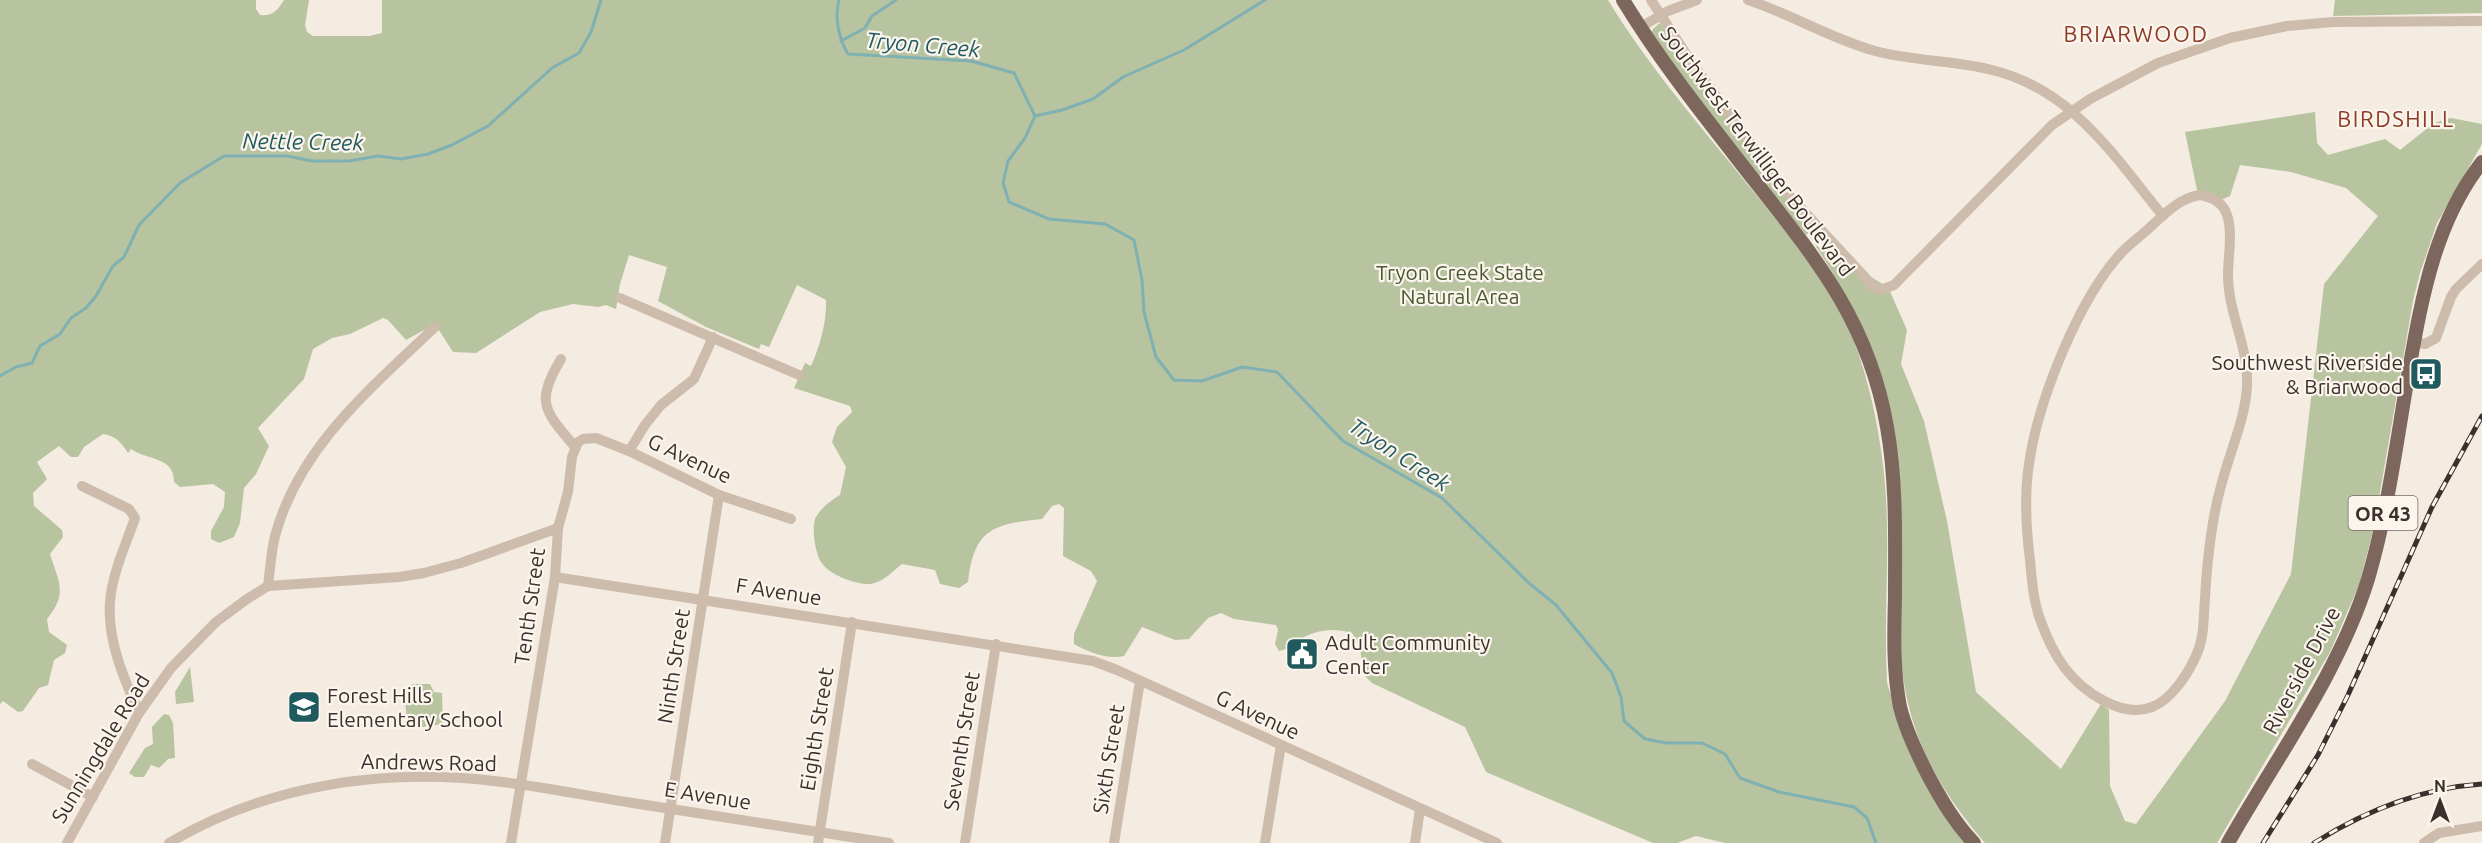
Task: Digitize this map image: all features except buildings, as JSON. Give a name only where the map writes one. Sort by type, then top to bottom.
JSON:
[{"type":"main road","name":"Southwest Terwilliger Boulevard","points":[[1623,0],[1639,28],[1675,79],[1821,266],[1842,299],[1866,348],[1883,408],[1892,460],[1895,663],[1901,707],[1910,738],[1939,796],[1950,815],[1974,843]]},
{"type":"main road","name":"Riverside Drive","points":[[2228,843],[2330,668],[2355,617],[2368,577],[2383,514],[2427,280],[2440,236],[2464,188],[2482,162]]},
{"type":"street","points":[[1651,0],[1786,192],[1874,287],[1881,290],[1894,285],[2036,140],[2071,110],[2115,84],[2158,63],[2203,46],[2249,33],[2307,23],[2482,21]]},
{"type":"street","points":[[1639,28],[1661,15],[1697,0]]},
{"type":"street","points":[[1748,0],[1875,51],[1988,69],[2019,78],[2055,97],[2071,110],[2096,135],[2163,216]]},
{"type":"street","points":[[2200,195],[2210,196],[2224,208],[2229,224],[2229,292],[2246,354],[2247,384],[2244,407],[2216,507],[2201,645],[2185,676],[2164,699],[2156,705],[2139,710],[2120,707],[2100,699],[2076,680],[2052,649],[2034,602],[2027,536],[2026,487],[2031,450],[2039,418],[2073,331],[2100,281],[2112,265],[2123,251],[2163,216],[2184,199],[2200,195]]},
{"type":"street","points":[[2414,342],[2425,344],[2436,338],[2451,297],[2456,289],[2482,264]]},
{"type":"street","points":[[620,298],[799,375]]},
{"type":"street","points":[[435,327],[345,413],[303,470],[274,539],[268,586],[399,577],[424,573],[461,563],[558,528]]},
{"type":"street","points":[[629,451],[661,405],[694,379],[713,337]]},
{"type":"street","points":[[561,359],[548,383],[547,407],[550,416],[575,447]]},
{"type":"street","name":"G Avenue","points":[[575,447],[583,439],[591,438],[629,451],[719,495],[791,519]]},
{"type":"street","name":"Tenth Street","points":[[511,843],[555,577],[558,528],[568,492],[575,447]]},
{"type":"street","points":[[82,486],[129,509],[135,518],[110,600],[110,619],[114,647],[139,713]]},
{"type":"street","name":"Ninth Street","points":[[665,843],[719,495]]},
{"type":"street","name":"F Avenue","points":[[555,577],[996,644]]},
{"type":"street","name":"Sunningdale Road","points":[[67,843],[139,713],[171,668],[216,622],[268,586]]},
{"type":"street","name":"Eighth Street","points":[[819,838],[852,622]]},
{"type":"street","name":"G Avenue","points":[[996,644],[1093,661],[1497,843]]},
{"type":"street","name":"Seventh Street","points":[[965,843],[996,644]]},
{"type":"street","name":"Sixth Street","points":[[1114,843],[1140,681]]},
{"type":"street","points":[[1265,843],[1281,746]]},
{"type":"street","points":[[32,764],[93,796]]},
{"type":"street","name":"Andrews Road","points":[[169,843],[240,809],[334,782],[401,777],[494,781],[521,786]]},
{"type":"street","name":"E Avenue","points":[[521,786],[670,809],[819,838],[890,843]]},
{"type":"street","points":[[1415,843],[1420,809]]},
{"type":"street","points":[[2424,843],[2439,833],[2482,826]]},
{"type":"green space","name":"Tryon Creek State Natural Area","points":[[0,0],[256,0],[256,9],[260,15],[268,15],[274,12],[284,0],[309,0],[305,25],[307,32],[313,36],[369,36],[382,33],[382,0],[1608,0],[1662,78],[1814,268],[1846,322],[1868,387],[1876,418],[1883,465],[1887,519],[1887,683],[1893,702],[1968,843],[1725,843],[1696,836],[1677,843],[1653,843],[1486,772],[1465,727],[1372,683],[1363,674],[1360,645],[1352,633],[1346,631],[1316,632],[1279,651],[1275,644],[1278,630],[1276,625],[1234,619],[1221,613],[1208,618],[1189,639],[1175,640],[1142,627],[1124,656],[1111,657],[1092,652],[1074,644],[1074,634],[1097,581],[1091,571],[1063,556],[1064,508],[1059,504],[1052,506],[1042,519],[1011,523],[989,532],[975,550],[968,582],[959,588],[940,584],[935,570],[902,564],[884,579],[871,584],[843,578],[830,571],[821,562],[815,546],[814,526],[821,510],[840,495],[846,467],[832,442],[837,427],[852,412],[850,406],[794,388],[805,363],[811,366],[817,350],[824,325],[826,300],[797,285],[769,347],[761,344],[759,349],[706,327],[658,301],[667,267],[629,255],[620,284],[616,309],[606,305],[598,307],[573,304],[540,312],[476,353],[453,352],[435,324],[406,340],[388,320],[383,318],[350,334],[332,338],[313,349],[304,379],[258,428],[269,446],[256,474],[244,488],[240,523],[234,537],[219,543],[211,539],[211,531],[224,507],[225,492],[213,484],[180,487],[174,482],[173,474],[165,463],[131,449],[128,453],[111,436],[103,434],[84,447],[78,457],[71,457],[59,446],[37,462],[47,479],[33,493],[34,506],[62,530],[63,537],[50,554],[59,580],[60,595],[54,610],[47,619],[49,632],[67,645],[65,653],[54,660],[48,685],[39,688],[23,711],[18,712],[3,701],[0,704]]},
{"type":"green space","points":[[2335,0],[2482,0],[2482,13],[2333,16]]},
{"type":"green space","points":[[1660,23],[1813,229],[1806,235],[1650,37],[1653,29]]},
{"type":"green space","points":[[2315,112],[2317,143],[2328,155],[2385,139],[2400,150],[2434,123],[2451,118],[2482,124],[2482,144],[2437,223],[2420,273],[2413,301],[2374,527],[2359,585],[2330,652],[2217,843],[1985,843],[1937,776],[1916,730],[1903,678],[1900,649],[1898,468],[1892,420],[1879,373],[1862,328],[1815,245],[1888,287],[1907,330],[1901,364],[1924,421],[1947,521],[1976,692],[2061,769],[2101,704],[2109,710],[2110,786],[2125,821],[2136,824],[2225,701],[2291,574],[2324,284],[2378,216],[2346,188],[2291,172],[2240,165],[2230,196],[2221,200],[2197,190],[2185,132]]},
{"type":"green space","points":[[190,667],[194,702],[176,704],[175,692]]},
{"type":"green space","points":[[412,684],[430,684],[434,692],[442,693],[443,724],[408,729],[405,701]]},
{"type":"green space","points":[[164,714],[169,715],[173,723],[175,758],[168,759],[159,768],[151,765],[144,777],[135,777],[129,773],[145,748],[153,744],[152,727]]},
{"type":"waterway","name":"Nettle Creek","points":[[0,376],[16,367],[32,363],[40,346],[60,334],[71,318],[86,308],[96,296],[113,266],[124,257],[139,225],[180,183],[224,156],[287,156],[312,161],[349,161],[378,156],[401,159],[428,154],[452,145],[488,126],[552,68],[579,53],[591,32],[601,0]]},
{"type":"waterway","name":"Tryon Creek","points":[[839,0],[838,28],[848,54],[971,61],[1014,73],[1035,116],[1025,138],[1008,161],[1003,183],[1009,202],[1049,219],[1105,224],[1134,240],[1142,280],[1144,312],[1156,357],[1174,380],[1202,381],[1242,367],[1277,372],[1343,441],[1442,498],[1530,584],[1556,605],[1612,673],[1621,697],[1624,721],[1645,739],[1667,743],[1702,743],[1725,754],[1740,778],[1779,792],[1854,807],[1867,818],[1876,843]]},
{"type":"waterway","points":[[841,41],[865,28],[872,16],[896,0]]},
{"type":"waterway","points":[[1035,116],[1062,110],[1093,99],[1123,77],[1184,50],[1265,0]]},
{"type":"railway","points":[[2263,843],[2318,755],[2348,695],[2432,507],[2482,416]]},
{"type":"railway","points":[[2314,843],[2353,821],[2395,803],[2438,790],[2482,784]]},
{"type":"place","name":"Southwest Riverside & Briarwood","points":[[2426,374]]},
{"type":"place","name":"Adult Community Center","points":[[1302,654]]},
{"type":"place","name":"Forest Hills Elementary School","points":[[304,707]]},
{"type":"district","name":"BRIARWOOD","points":[[2136,33]]},
{"type":"district","name":"BIRDSHILL","points":[[2396,118]]}]
